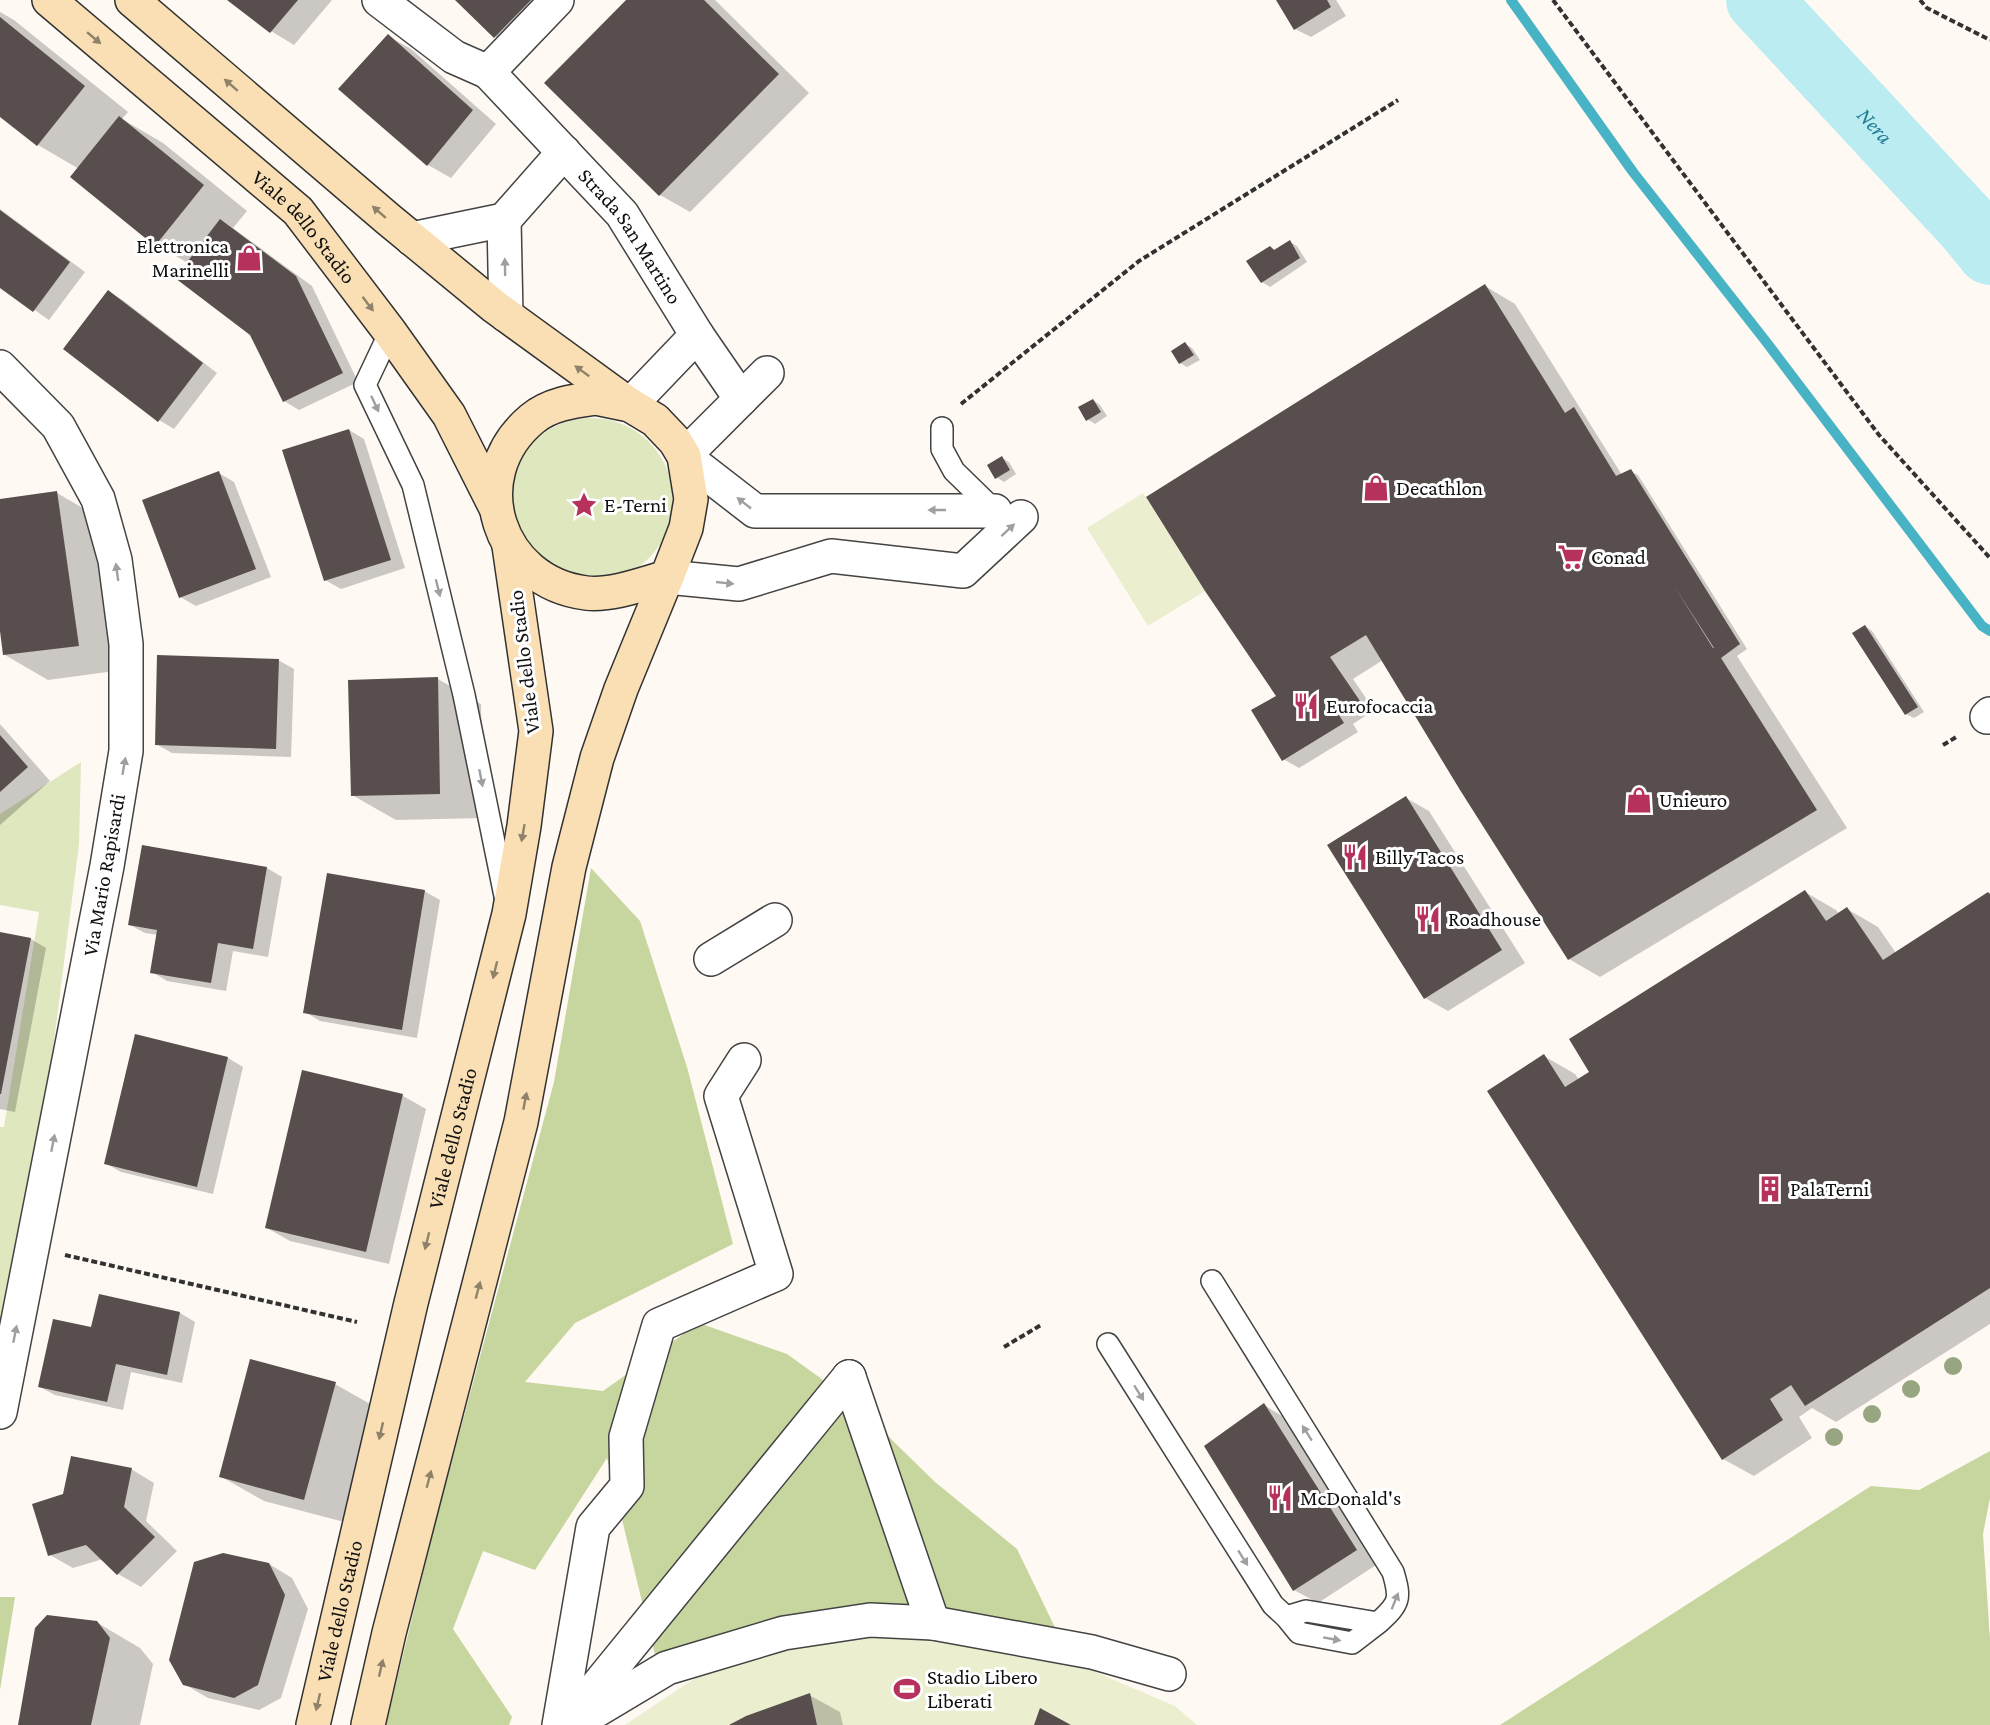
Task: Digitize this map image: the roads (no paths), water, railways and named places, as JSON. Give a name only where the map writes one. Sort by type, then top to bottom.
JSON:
[{"type":"main road","name":"Viale dello Stadio","points":[[49,0],[298,211],[390,332],[449,415],[496,508]]},
{"type":"main road","points":[[132,0],[412,239],[506,315],[630,405],[655,420],[675,441],[684,456],[691,499],[686,528],[621,689],[594,769],[569,867],[521,1122],[389,1633],[368,1725]]},
{"type":"main road","points":[[630,405],[597,398],[563,403],[533,418],[510,444],[497,475],[496,508],[509,546],[530,570],[557,587],[588,594],[619,591],[667,577]]},
{"type":"main road","name":"Viale dello Stadio","points":[[312,1725],[411,1303],[509,914],[524,826],[536,731],[509,546]]},
{"type":"street","name":"Strada San Martino","points":[[380,0],[454,57],[488,72],[622,214],[697,335],[741,399]]},
{"type":"street","points":[[488,72],[557,0]]},
{"type":"street","points":[[412,239],[504,220],[564,152]]},
{"type":"street","points":[[504,220],[506,315]]},
{"type":"street","points":[[630,405],[697,335]]},
{"type":"street","name":"Via Mario Rapisardi","points":[[0,367],[58,426],[98,499],[115,560],[126,644],[126,751],[107,866],[0,1412]]},
{"type":"street","points":[[767,373],[684,456],[755,511],[1008,514]]},
{"type":"street","points":[[667,577],[739,584],[831,556],[963,571],[1008,514]]},
{"type":"street","points":[[711,959],[775,920]]},
{"type":"street","points":[[559,1725],[594,1527],[627,1486],[626,1437],[659,1325],[776,1274],[722,1096],[744,1060]]},
{"type":"street","points":[[565,1725],[849,1377],[933,1623]]},
{"type":"street","points":[[572,1725],[667,1668],[784,1633],[870,1620],[933,1623],[1092,1652],[1169,1674]]},
{"type":"lane","points":[[390,332],[365,384],[413,485],[464,694],[509,914]]},
{"type":"lane","points":[[942,428],[942,449],[954,471],[1008,514]]},
{"type":"lane","points":[[1108,1344],[1273,1605],[1286,1617],[1306,1611],[1378,1623],[1393,1609],[1399,1593],[1393,1572],[1212,1281]]},
{"type":"waterway","points":[[1511,0],[1633,172],[1764,339],[1982,626],[1990,631]]},
{"type":"waterway","name":"Nera","points":[[1759,0],[1967,224],[1990,252]]},
{"type":"place","name":"Elettronica Marinelli","points":[[249,258]]},
{"type":"place","name":"Decathlon","points":[[1376,488]]},
{"type":"place","name":"E-Terni","points":[[584,505]]},
{"type":"place","name":"Conad","points":[[1571,557]]},
{"type":"place","name":"Eurofocaccia","points":[[1306,706]]},
{"type":"place","name":"Unieuro","points":[[1639,800]]},
{"type":"place","name":"Billy Tacos","points":[[1355,857]]},
{"type":"place","name":"Roadhouse","points":[[1428,919]]},
{"type":"place","name":"PalaTerni","points":[[1770,1189]]},
{"type":"place","name":"McDonald's","points":[[1280,1498]]},
{"type":"place","name":"Stadio Libero Liberati","points":[[907,1689]]}]
